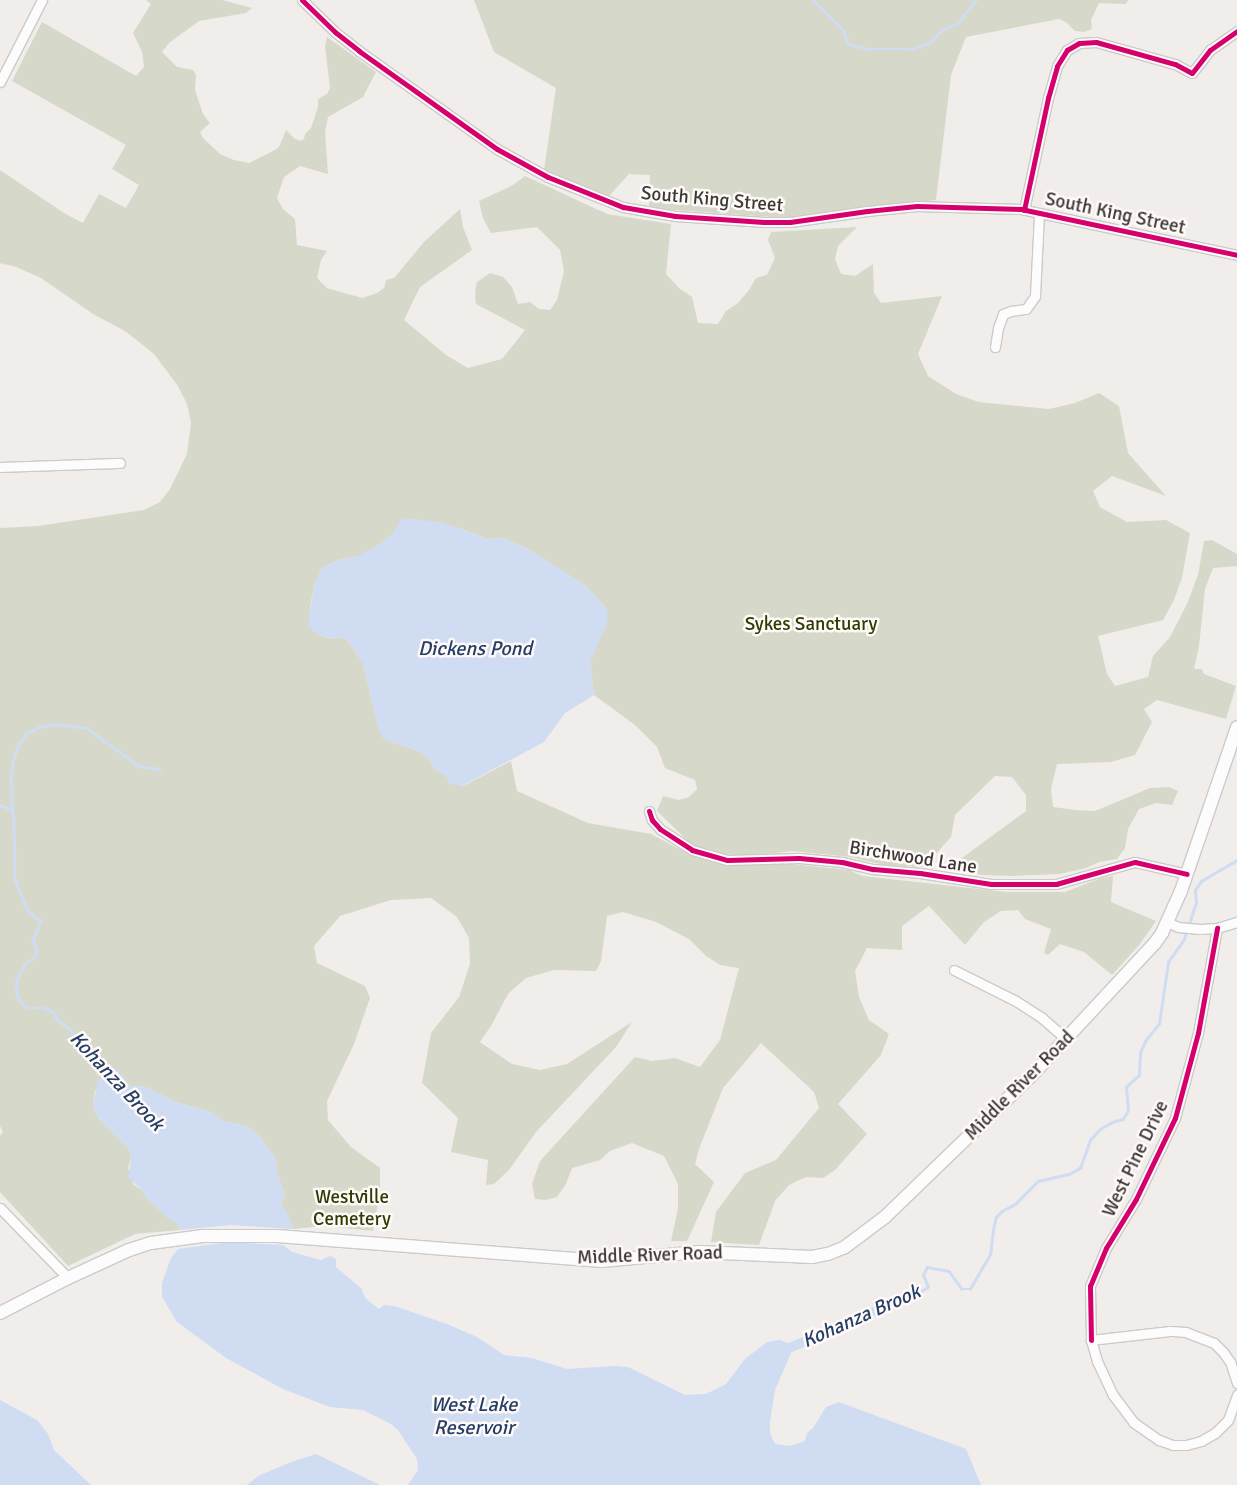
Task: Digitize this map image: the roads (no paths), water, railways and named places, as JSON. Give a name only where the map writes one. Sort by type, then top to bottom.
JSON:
[{"type":"main road","name":"Middle River Road","points":[[0,1313],[110,1258],[152,1243],[227,1235],[277,1236],[602,1261],[699,1252],[812,1257],[828,1254],[845,1247],[885,1217],[1066,1039],[1172,925],[1187,874],[1237,727]]},
{"type":"street","points":[[0,82],[42,0]]},
{"type":"street","name":"South King Street","points":[[302,0],[335,32],[497,149],[548,177],[623,207],[676,216],[764,222],[799,221],[917,206],[1024,210],[1237,255]]},
{"type":"street","points":[[1024,210],[1050,91],[1061,57],[1067,50],[1079,43],[1096,42],[1175,64],[1192,73],[1210,50],[1237,31]]},
{"type":"street","points":[[995,347],[998,328],[1003,314],[1026,309],[1035,296],[1039,212]]},
{"type":"street","points":[[0,467],[120,462]]},
{"type":"street","name":"Birchwood Lane","points":[[649,811],[652,820],[660,829],[692,850],[728,860],[799,858],[842,862],[872,869],[920,873],[991,884],[1056,884],[1135,862],[1187,874]]},
{"type":"street","points":[[1172,925],[1217,928],[1237,922]]},
{"type":"street","name":"West Pine Drive","points":[[1217,928],[1198,1033],[1175,1118],[1136,1199],[1106,1248],[1090,1286],[1091,1340],[1097,1361],[1113,1396],[1133,1422],[1159,1440],[1180,1445],[1202,1441],[1215,1433],[1228,1420],[1237,1395]]},
{"type":"street","points":[[954,970],[1016,1001],[1066,1039]]},
{"type":"street","points":[[0,1208],[68,1278]]},
{"type":"street","points":[[1091,1340],[1170,1331],[1192,1333],[1214,1343],[1223,1352],[1233,1369],[1237,1383]]},
{"type":"water","name":"Dickens Pond","points":[[402,518],[441,522],[488,539],[503,538],[528,549],[586,586],[606,608],[608,615],[606,626],[590,661],[594,695],[565,713],[544,742],[462,786],[450,784],[445,775],[435,769],[431,761],[419,751],[383,739],[378,727],[363,663],[347,640],[341,637],[331,639],[316,634],[308,626],[314,585],[323,567],[339,560],[359,556],[377,546],[392,535]]},
{"type":"water","points":[[115,1067],[130,1086],[147,1087],[173,1101],[213,1113],[223,1121],[249,1127],[259,1136],[276,1159],[277,1174],[285,1195],[281,1204],[288,1214],[293,1229],[231,1225],[180,1230],[175,1221],[168,1218],[128,1177],[131,1158],[130,1150],[98,1118],[93,1105],[98,1081],[104,1074]]},
{"type":"water","name":"West Lake Reservoir","points":[[229,1242],[283,1245],[292,1252],[321,1260],[330,1256],[336,1259],[336,1267],[361,1288],[366,1299],[379,1309],[384,1305],[394,1306],[447,1324],[477,1337],[504,1355],[532,1358],[567,1369],[628,1367],[685,1395],[706,1394],[726,1384],[745,1359],[767,1342],[780,1340],[787,1343],[791,1353],[775,1390],[770,1433],[775,1444],[790,1446],[805,1441],[807,1433],[813,1428],[826,1407],[839,1402],[966,1449],[981,1485],[408,1485],[418,1470],[417,1459],[398,1430],[391,1424],[363,1410],[330,1407],[283,1389],[226,1358],[177,1322],[162,1297],[162,1283],[171,1258],[178,1249]]},
{"type":"water","points":[[0,1400],[37,1420],[48,1434],[54,1450],[91,1485],[0,1485]]},
{"type":"water","points":[[316,1454],[380,1485],[247,1485],[258,1476]]},
{"type":"waterway","points":[[813,0],[844,31],[848,44],[868,49],[912,49],[929,43],[941,30],[958,23],[976,0]]},
{"type":"waterway","points":[[12,810],[11,773],[13,759],[19,744],[27,733],[39,727],[54,724],[87,728],[139,766],[160,769]]},
{"type":"waterway","name":"Kohanza Brook","points":[[0,805],[12,810],[14,820],[15,879],[28,911],[41,921],[33,941],[37,948],[36,956],[25,965],[19,975],[16,984],[17,994],[21,1002],[28,1008],[44,1008],[52,1011],[58,1020],[84,1041],[90,1052],[112,1072]]},
{"type":"waterway","name":"Kohanza Brook","points":[[915,1295],[928,1287],[923,1275],[927,1267],[949,1271],[962,1289],[970,1289],[990,1255],[996,1217],[1002,1211],[1015,1204],[1038,1181],[1069,1174],[1080,1168],[1090,1140],[1100,1129],[1112,1122],[1123,1119],[1128,1110],[1126,1087],[1139,1075],[1140,1053],[1145,1041],[1159,1024],[1168,962],[1184,939],[1196,902],[1195,890],[1201,881],[1237,860]]},
{"type":"waterway","name":"Kohanza Brook","points":[[789,1348],[915,1295]]},
{"type":"park label","name":"Sykes Sanctuary","points":[[811,625]]},
{"type":"park label","name":"Westville Cemetery","points":[[352,1209]]}]
